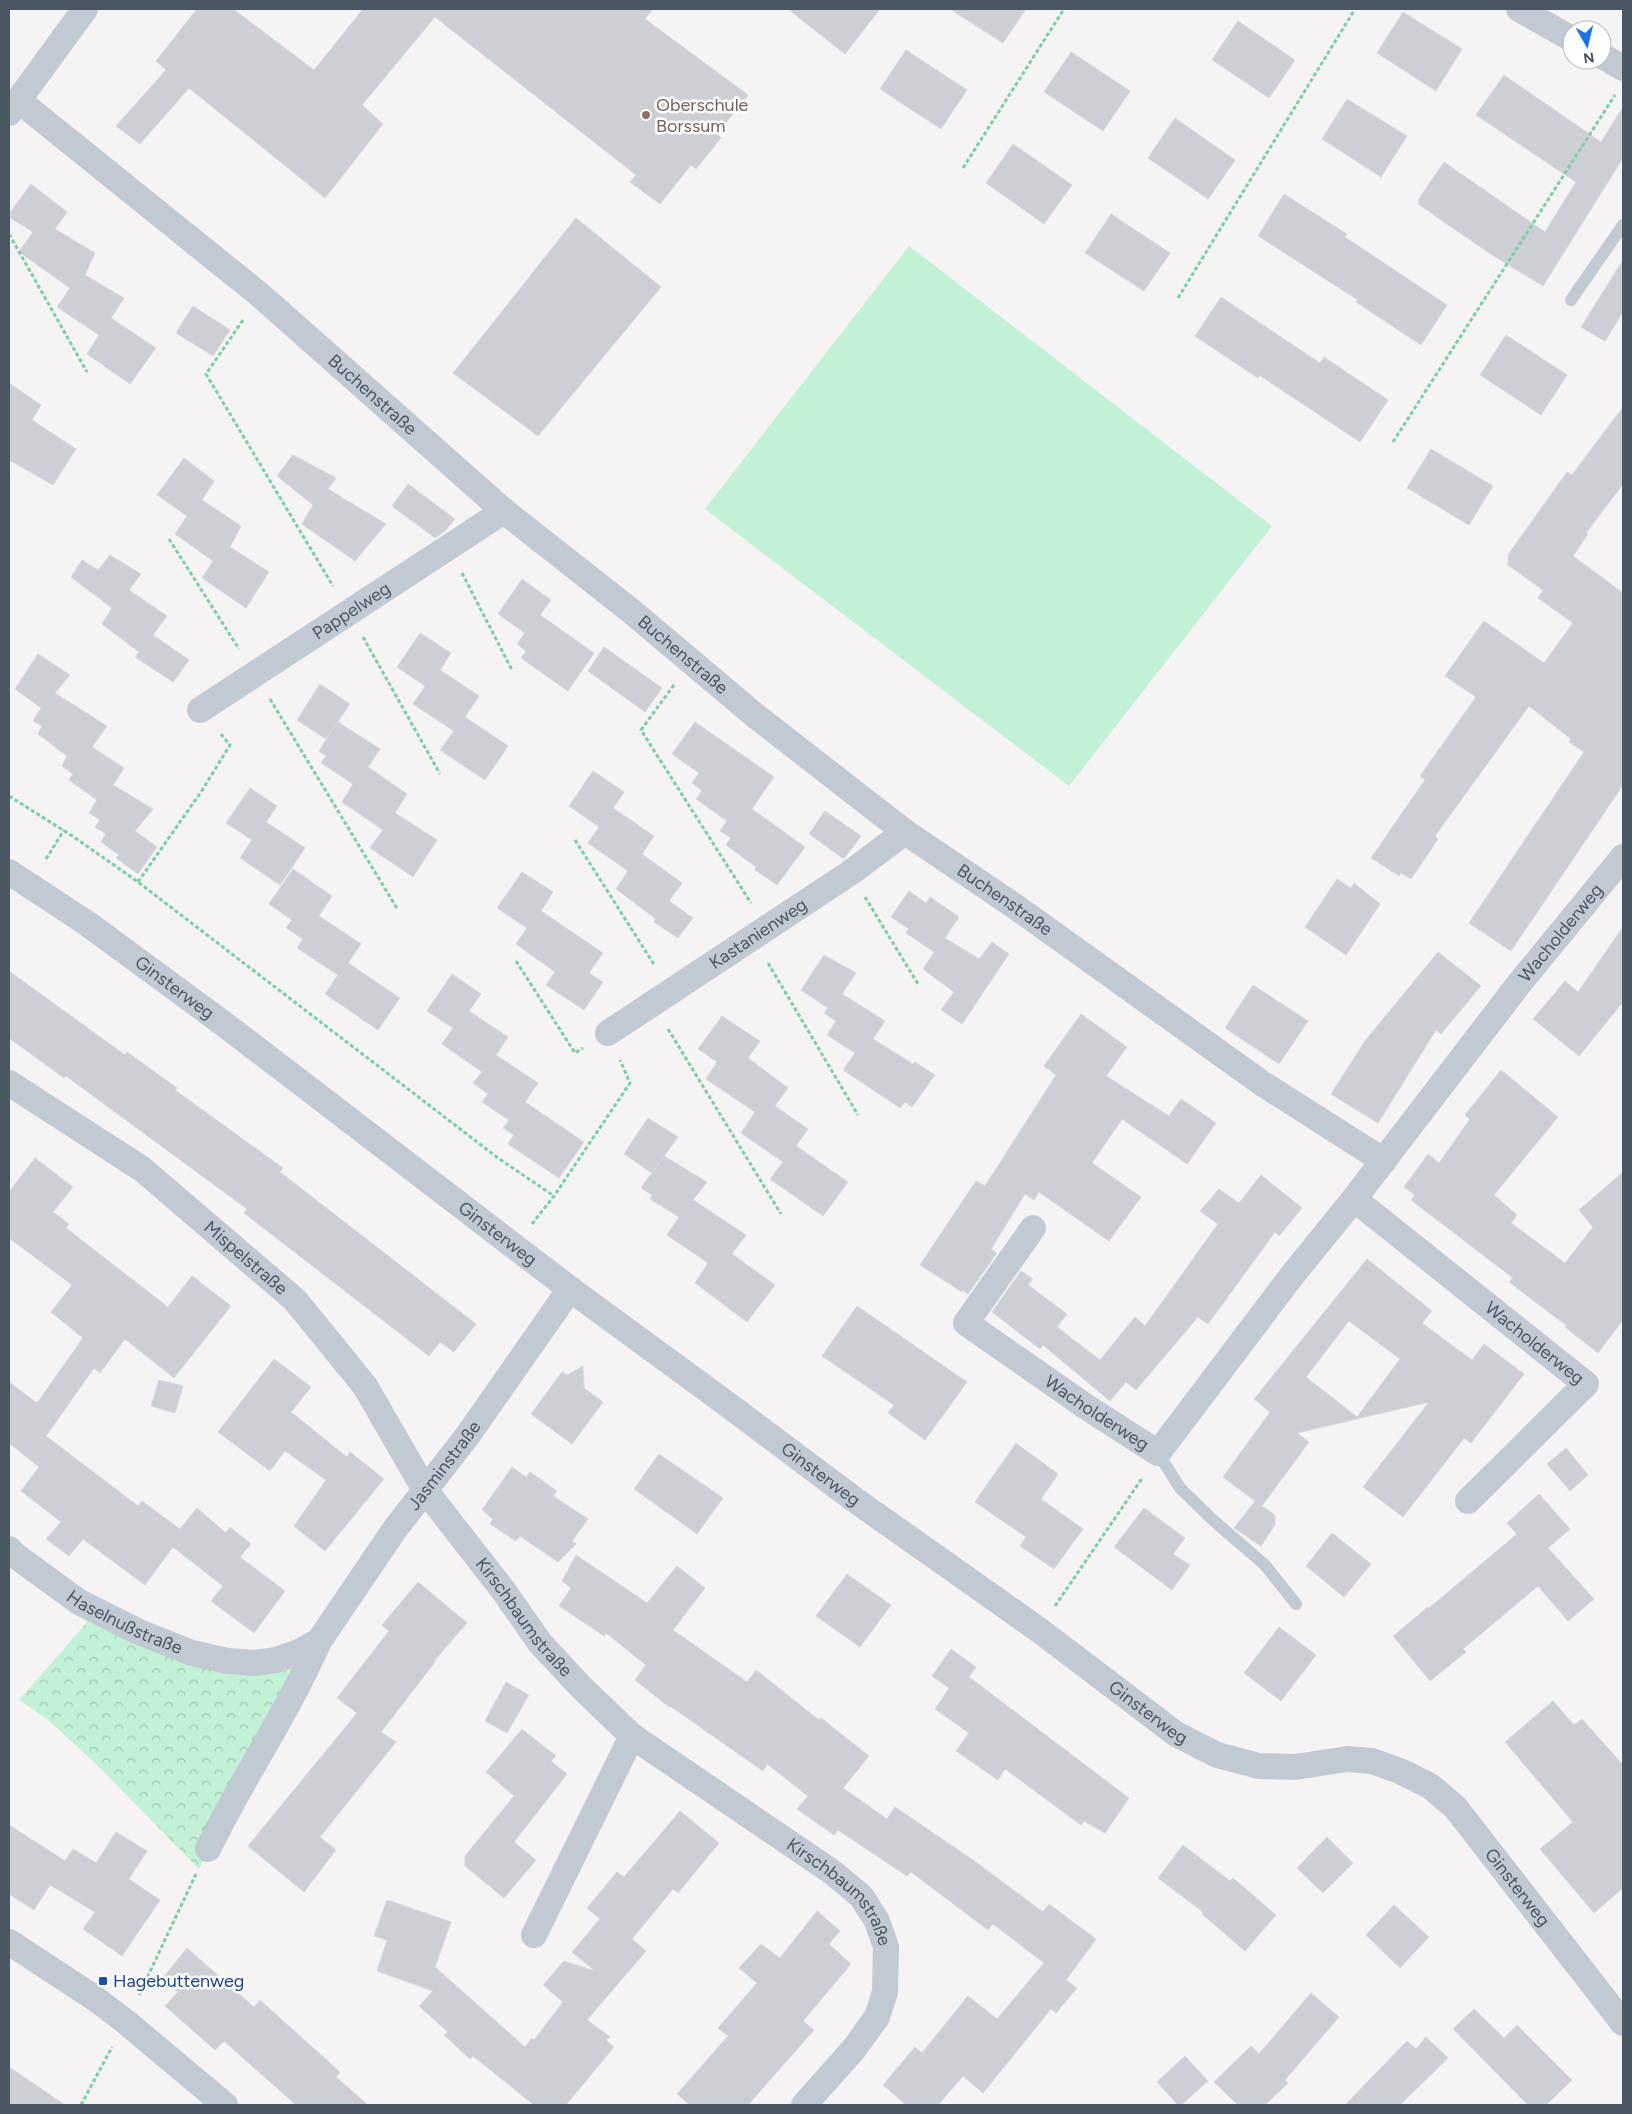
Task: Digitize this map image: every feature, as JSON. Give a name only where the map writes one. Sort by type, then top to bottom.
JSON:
[{"type":"street","points":[[14,107],[85,9]]},
{"type":"street","points":[[1519,9],[1562,33]]},
{"type":"street","points":[[1612,69],[1621,80]]},
{"type":"street","name":"Buchenstraße","points":[[14,107],[260,295],[504,511],[757,717],[906,832],[1023,912],[1263,1084],[1384,1161]]},
{"type":"street","name":"Pappelweg","points":[[200,710],[504,511]]},
{"type":"street","name":"Kastanienweg","points":[[608,1033],[850,873],[906,832]]},
{"type":"street","name":"Wacholderweg","points":[[1033,1228],[966,1323],[1085,1406],[1158,1453],[1290,1278],[1384,1161],[1518,985],[1623,857]]},
{"type":"street","name":"Ginsterweg","points":[[19,878],[88,924],[224,1024],[570,1289],[855,1500],[1039,1630],[1176,1734],[1218,1755],[1259,1766],[1295,1767],[1347,1759],[1372,1761],[1400,1771],[1430,1786],[1455,1807],[1623,2023]]},
{"type":"street","name":"Mispelstraße","points":[[9,1083],[142,1169],[295,1300],[366,1386],[425,1490]]},
{"type":"street","name":"Wacholderweg","points":[[1354,1199],[1586,1384],[1468,1501]]},
{"type":"street","name":"Jasminstraße","points":[[208,1849],[228,1808],[289,1705],[319,1641],[395,1529],[468,1435],[570,1289]]},
{"type":"street","name":"Kirschbaumstraße","points":[[425,1490],[503,1590],[540,1643],[580,1686],[632,1736],[832,1872],[861,1896],[877,1921],[886,1947],[885,1992],[877,2017],[853,2050],[804,2105]]},
{"type":"street","name":"Haselnußstraße","points":[[9,1549],[79,1602],[140,1632],[192,1653],[227,1661],[254,1663]]},
{"type":"street","name":"Jasminstraße","points":[[254,1663],[276,1660],[298,1652],[319,1641]]},
{"type":"street","points":[[534,1936],[632,1736]]},
{"type":"street","points":[[9,1942],[93,1997],[126,2022],[225,2105]]},
{"type":"lane","points":[[1571,300],[1623,225]]},
{"type":"lane","points":[[1158,1453],[1180,1488],[1214,1521],[1264,1564],[1296,1604]]},
{"type":"path","points":[[963,168],[1064,9]]},
{"type":"path","points":[[1178,298],[1355,9]]},
{"type":"path","points":[[1393,442],[1621,80]]},
{"type":"path","points":[[9,234],[87,372]]},
{"type":"path","points":[[260,295],[206,374],[349,612],[440,774]]},
{"type":"path","points":[[169,539],[398,910]]},
{"type":"path","points":[[448,547],[512,670]]},
{"type":"path","points":[[691,662],[641,730],[760,933],[858,1115]]},
{"type":"path","points":[[138,882],[201,792],[230,745],[200,710]]},
{"type":"path","points":[[9,796],[64,830],[138,882],[498,1158],[554,1196]]},
{"type":"path","points":[[19,878],[64,830]]},
{"type":"path","points":[[575,840],[781,1214]]},
{"type":"path","points":[[850,873],[918,984]]},
{"type":"path","points":[[514,1245],[554,1196],[630,1083],[608,1033],[575,1053],[516,961]]},
{"type":"path","points":[[1039,1630],[1098,1546],[1158,1453]]},
{"type":"path","points":[[81,2105],[126,2022],[208,1849]]},
{"type":"green space","points":[[909,246],[1272,526],[1069,786],[705,509]]},
{"type":"green space","points":[[95,1610],[227,1661],[319,1641],[228,1809],[199,1869],[98,1766],[47,1719],[19,1700],[83,1627]]},
{"type":"building","name":"Oberschule Borssum","points":[[197,9],[233,9],[314,70],[363,9],[653,9],[645,19],[748,95],[717,134],[721,138],[696,169],[691,165],[660,204],[630,182],[636,175],[435,17],[362,105],[383,124],[325,198],[189,88],[140,144],[116,126],[166,70],[156,61]]},
{"type":"building","points":[[788,9],[880,9],[845,54]]},
{"type":"building","points":[[950,9],[1026,9],[1003,43]]},
{"type":"building","points":[[1403,12],[1462,49],[1436,91],[1377,53]]},
{"type":"building","points":[[1238,21],[1295,60],[1269,98],[1212,60]]},
{"type":"building","points":[[906,50],[967,90],[941,129],[880,89]]},
{"type":"building","points":[[1071,52],[1130,91],[1103,131],[1044,92]]},
{"type":"building","points":[[1504,75],[1601,142],[1623,107],[1623,158],[1543,286],[1492,255],[1418,204],[1420,201],[1418,200],[1444,162],[1545,232],[1576,182],[1476,115]]},
{"type":"building","points":[[1347,99],[1407,136],[1381,177],[1322,139]]},
{"type":"building","points":[[1175,118],[1235,160],[1208,199],[1148,158]]},
{"type":"building","points":[[1013,144],[1072,185],[1044,224],[986,183]]},
{"type":"building","points":[[31,184],[67,212],[55,229],[95,253],[85,275],[124,298],[111,318],[156,348],[130,384],[87,354],[99,335],[57,307],[70,288],[19,252],[33,232],[9,217],[9,214]]},
{"type":"building","points":[[1284,194],[1347,234],[1345,237],[1447,305],[1421,345],[1356,302],[1358,300],[1258,236]]},
{"type":"building","points":[[1111,214],[1170,253],[1144,291],[1085,253]]},
{"type":"building","points":[[576,218],[661,287],[538,436],[453,373]]},
{"type":"building","points":[[1623,260],[1623,312],[1605,341],[1581,327]]},
{"type":"building","points":[[1221,297],[1320,363],[1324,357],[1388,400],[1360,442],[1259,375],[1258,378],[1195,336]]},
{"type":"building","points":[[193,306],[230,330],[213,356],[176,333]]},
{"type":"building","points":[[1506,335],[1567,375],[1541,415],[1480,375]]},
{"type":"building","points":[[9,383],[41,405],[32,420],[76,449],[53,485],[9,460]]},
{"type":"building","points":[[1623,407],[1623,484],[1586,533],[1588,534],[1573,556],[1623,593],[1623,785],[1511,951],[1469,923],[1584,752],[1569,742],[1571,739],[1529,706],[1435,836],[1438,839],[1411,879],[1401,873],[1399,876],[1371,858],[1425,780],[1420,776],[1476,697],[1445,676],[1484,621],[1544,663],[1573,623],[1538,598],[1543,590],[1508,565],[1508,555],[1567,472],[1572,475]]},
{"type":"building","points":[[1431,449],[1493,486],[1469,525],[1407,488]]},
{"type":"building","points":[[293,455],[336,478],[328,489],[386,524],[355,561],[302,524],[313,505],[277,476]]},
{"type":"building","points":[[184,458],[214,481],[202,500],[241,526],[230,547],[269,572],[246,608],[202,578],[213,561],[175,534],[187,516],[157,495]]},
{"type":"building","points":[[408,484],[455,519],[445,531],[435,538],[392,506]]},
{"type":"building","points":[[110,555],[141,574],[129,590],[167,616],[153,635],[189,660],[173,682],[135,657],[139,652],[102,624],[112,608],[71,577],[82,560],[98,570]]},
{"type":"building","points":[[522,579],[551,600],[540,615],[594,653],[568,691],[521,658],[526,651],[517,644],[525,633],[498,614]]},
{"type":"building","points":[[420,633],[451,653],[440,670],[479,696],[465,717],[508,746],[485,780],[440,750],[454,731],[413,704],[425,686],[397,667]]},
{"type":"building","points":[[604,647],[662,688],[645,712],[588,671]]},
{"type":"building","points":[[38,654],[70,675],[55,693],[107,726],[92,747],[124,768],[113,785],[153,809],[135,831],[157,847],[138,874],[116,858],[119,855],[101,842],[106,834],[95,827],[100,820],[89,813],[97,800],[69,780],[73,774],[62,766],[67,756],[38,734],[42,726],[33,721],[41,708],[15,689]]},
{"type":"building","points":[[320,684],[350,704],[326,739],[297,720]]},
{"type":"building","points":[[338,722],[380,749],[368,767],[407,794],[395,813],[437,840],[413,877],[370,848],[383,830],[342,802],[353,784],[321,763],[326,756],[319,751]]},
{"type":"building","points":[[695,722],[774,777],[752,809],[805,847],[777,885],[755,870],[756,867],[726,845],[731,838],[720,831],[727,821],[696,799],[702,791],[692,783],[699,773],[672,754]]},
{"type":"building","points":[[593,771],[624,792],[613,808],[654,836],[642,854],[682,883],[669,901],[693,918],[678,938],[654,922],[656,919],[616,889],[628,871],[588,843],[599,827],[569,806]]},
{"type":"building","points":[[250,788],[277,806],[266,822],[305,848],[280,885],[240,858],[252,840],[226,823]]},
{"type":"building","points":[[825,811],[861,836],[844,859],[809,834]]},
{"type":"building","points":[[293,869],[332,896],[319,916],[361,944],[348,963],[400,998],[378,1030],[325,994],[338,975],[297,948],[303,939],[286,928],[292,920],[269,904]]},
{"type":"building","points":[[522,872],[553,892],[541,911],[603,953],[589,973],[603,982],[584,1010],[546,985],[555,972],[516,944],[527,928],[497,908]]},
{"type":"building","points":[[1337,879],[1351,888],[1354,883],[1380,904],[1346,955],[1305,927]]},
{"type":"building","points":[[909,891],[926,903],[930,897],[959,917],[945,938],[979,959],[992,942],[1009,954],[962,1024],[941,1010],[954,992],[923,969],[935,951],[906,933],[909,929],[891,917]]},
{"type":"building","points":[[1623,927],[1623,1002],[1579,1056],[1533,1019],[1565,981],[1578,992]]},
{"type":"building","points":[[1438,952],[1481,986],[1441,1034],[1436,1030],[1378,1123],[1331,1094],[1365,1041]]},
{"type":"building","points":[[824,955],[856,973],[842,994],[885,1021],[873,1039],[913,1064],[915,1062],[935,1075],[912,1107],[905,1102],[900,1108],[843,1070],[855,1053],[827,1035],[836,1021],[824,1013],[828,1008],[801,990]]},
{"type":"building","points":[[9,971],[125,1055],[127,1052],[177,1088],[175,1090],[283,1168],[280,1172],[476,1324],[454,1352],[440,1342],[429,1356],[244,1213],[247,1209],[66,1076],[64,1078],[9,1038]]},
{"type":"building","points":[[452,974],[481,994],[469,1011],[508,1037],[496,1055],[538,1083],[525,1102],[584,1142],[559,1178],[508,1144],[514,1135],[503,1128],[509,1120],[482,1102],[488,1094],[473,1083],[482,1072],[442,1044],[453,1028],[427,1011]]},
{"type":"building","points":[[1253,985],[1308,1021],[1279,1064],[1225,1028]]},
{"type":"building","points":[[1081,1014],[1127,1047],[1106,1076],[1169,1116],[1181,1099],[1216,1123],[1187,1164],[1122,1119],[1092,1163],[1141,1197],[1109,1241],[1039,1192],[1034,1200],[1025,1194],[991,1249],[997,1253],[968,1294],[963,1290],[962,1292],[920,1265],[976,1181],[985,1186],[1056,1075],[1044,1066]]},
{"type":"building","points":[[722,1016],[760,1041],[748,1058],[788,1088],[775,1106],[808,1129],[796,1146],[848,1182],[823,1216],[770,1179],[783,1162],[741,1133],[755,1112],[706,1079],[717,1062],[698,1049]]},
{"type":"building","points":[[1501,1070],[1558,1117],[1494,1195],[1517,1215],[1511,1223],[1565,1263],[1593,1227],[1579,1210],[1623,1172],[1623,1320],[1598,1353],[1565,1327],[1567,1326],[1509,1282],[1513,1278],[1411,1200],[1415,1195],[1404,1187],[1428,1154],[1439,1163],[1470,1119],[1465,1115]]},
{"type":"building","points":[[648,1118],[678,1137],[652,1173],[624,1154]]},
{"type":"building","points":[[664,1156],[707,1182],[693,1200],[746,1235],[732,1254],[775,1285],[747,1322],[695,1283],[708,1263],[667,1235],[679,1217],[650,1199],[652,1195],[641,1188]]},
{"type":"building","points":[[35,1158],[73,1187],[53,1212],[69,1224],[66,1228],[168,1307],[192,1276],[231,1306],[174,1378],[125,1339],[100,1373],[94,1368],[46,1436],[138,1506],[142,1501],[180,1529],[197,1508],[226,1533],[230,1527],[251,1544],[240,1557],[285,1591],[254,1633],[211,1601],[223,1586],[173,1547],[145,1585],[83,1539],[69,1556],[46,1539],[61,1522],[21,1491],[39,1467],[9,1443],[9,1382],[37,1403],[83,1338],[51,1312],[72,1285],[9,1238],[9,1192]]},
{"type":"building","points":[[1261,1175],[1302,1208],[1279,1236],[1275,1232],[1208,1324],[1198,1317],[1136,1390],[1126,1382],[1110,1401],[1043,1345],[1040,1349],[992,1312],[1021,1271],[1033,1279],[1028,1285],[1067,1314],[1057,1327],[1100,1360],[1135,1317],[1145,1326],[1218,1224],[1200,1211],[1219,1189],[1239,1203]]},
{"type":"building","points":[[1367,1259],[1432,1311],[1422,1323],[1472,1360],[1484,1344],[1524,1374],[1471,1443],[1464,1438],[1403,1517],[1363,1487],[1429,1402],[1297,1433],[1309,1442],[1262,1506],[1275,1515],[1275,1525],[1261,1546],[1234,1528],[1255,1501],[1223,1477],[1270,1412],[1254,1399]],"holes":[[[1349,1321],[1400,1359],[1357,1417],[1306,1377]]]},
{"type":"building","points":[[857,1306],[967,1382],[925,1440],[888,1413],[894,1405],[822,1356]]},
{"type":"building","points":[[274,1359],[311,1387],[291,1412],[347,1457],[350,1452],[384,1479],[325,1551],[294,1526],[326,1480],[285,1451],[270,1471],[218,1432]]},
{"type":"building","points":[[583,1366],[584,1388],[603,1402],[572,1444],[531,1414],[562,1372],[567,1375]]},
{"type":"building","points":[[159,1380],[183,1386],[175,1413],[151,1406]]},
{"type":"building","points":[[1016,1443],[1058,1474],[1041,1499],[1083,1529],[1054,1569],[1020,1546],[1026,1537],[975,1502]]},
{"type":"building","points":[[1566,1448],[1588,1475],[1570,1491],[1547,1464]]},
{"type":"building","points":[[659,1454],[723,1498],[697,1534],[634,1489]]},
{"type":"building","points":[[512,1467],[526,1477],[530,1472],[557,1491],[553,1496],[588,1519],[572,1541],[576,1544],[558,1562],[520,1536],[516,1541],[490,1524],[493,1519],[482,1510]]},
{"type":"building","points":[[1539,1494],[1570,1529],[1548,1548],[1594,1599],[1568,1621],[1538,1586],[1463,1649],[1466,1652],[1430,1681],[1393,1636],[1517,1534],[1507,1523]]},
{"type":"building","points":[[1144,1508],[1185,1538],[1173,1554],[1190,1565],[1172,1590],[1114,1547]]},
{"type":"building","points":[[1332,1533],[1371,1564],[1344,1597],[1306,1566]]},
{"type":"building","points":[[576,1555],[647,1603],[677,1566],[705,1588],[673,1630],[747,1682],[756,1670],[819,1720],[821,1718],[869,1756],[843,1788],[887,1819],[895,1807],[973,1860],[1043,1912],[1049,1904],[1096,1939],[1066,1980],[1077,1988],[1056,2013],[1051,2009],[983,2093],[963,2076],[938,2105],[906,2105],[883,2085],[915,2047],[922,2053],[968,1996],[997,2019],[1044,1963],[993,1924],[988,1930],[911,1872],[907,1876],[838,1830],[834,1835],[797,1809],[808,1796],[767,1764],[763,1771],[669,1707],[635,1680],[646,1665],[606,1633],[604,1636],[559,1606],[571,1588],[562,1581]]},
{"type":"building","points":[[847,1574],[891,1605],[860,1647],[816,1616]]},
{"type":"building","points":[[418,1582],[467,1623],[434,1661],[381,1732],[396,1742],[320,1837],[336,1850],[304,1892],[248,1846],[357,1713],[337,1698],[389,1631],[382,1625]]},
{"type":"building","points":[[1279,1627],[1316,1655],[1281,1701],[1244,1673]]},
{"type":"building","points":[[951,1649],[976,1667],[969,1677],[1129,1798],[1105,1833],[1084,1821],[1081,1825],[1005,1769],[998,1780],[956,1751],[969,1733],[935,1709],[949,1688],[932,1676]]},
{"type":"building","points":[[506,1682],[529,1695],[507,1733],[485,1721]]},
{"type":"building","points":[[1553,1701],[1574,1725],[1582,1719],[1623,1765],[1623,1888],[1594,1913],[1540,1849],[1573,1822],[1505,1742]]},
{"type":"building","points":[[522,1729],[556,1756],[551,1761],[567,1774],[514,1842],[536,1860],[504,1898],[465,1866],[465,1856],[514,1796],[486,1772]]},
{"type":"building","points":[[680,1811],[719,1843],[678,1893],[673,1889],[632,1939],[646,1951],[587,2020],[610,2037],[606,2040],[614,2047],[566,2105],[534,2105],[473,2056],[470,2059],[444,2035],[448,2032],[419,2006],[433,1991],[377,1971],[387,1940],[374,1936],[387,1900],[451,1922],[435,1967],[525,2047],[532,2038],[534,2040],[563,2002],[543,1985],[564,1961],[595,1971],[572,1952],[600,1919],[587,1908],[617,1872],[624,1877]]},
{"type":"building","points":[[9,1825],[65,1861],[73,1849],[96,1863],[116,1832],[147,1851],[129,1879],[160,1900],[122,1956],[83,1929],[95,1912],[50,1885],[34,1910],[9,1894]]},
{"type":"building","points":[[1327,1837],[1353,1863],[1323,1893],[1297,1868]]},
{"type":"building","points":[[1183,1845],[1230,1881],[1233,1878],[1276,1915],[1245,1951],[1202,1914],[1203,1912],[1158,1878]]},
{"type":"building","points":[[1394,1905],[1429,1937],[1400,1968],[1366,1935]]},
{"type":"building","points":[[817,1911],[840,1931],[829,1944],[851,1964],[803,2021],[814,2030],[748,2105],[690,2105],[677,2094],[728,2036],[718,2028],[757,1983],[739,1968],[761,1944],[780,1958]]},
{"type":"building","points":[[187,1948],[254,2007],[260,2000],[340,2072],[336,2077],[368,2105],[296,2105],[224,2041],[215,2050],[165,2006],[178,1992],[162,1979]]},
{"type":"building","points":[[1311,1993],[1339,2017],[1285,2080],[1288,2083],[1265,2105],[1238,2105],[1214,2082],[1251,2046],[1259,2054]]},
{"type":"building","points":[[1474,2009],[1504,2038],[1517,2025],[1572,2080],[1546,2105],[1528,2105],[1453,2029]]},
{"type":"building","points":[[1426,2037],[1448,2058],[1400,2105],[1345,2105],[1407,2041],[1416,2049]]},
{"type":"building","points":[[1185,2056],[1208,2081],[1181,2105],[1178,2105],[1157,2082]]},
{"type":"building","points":[[9,2067],[65,2105],[9,2105]]},
{"type":"place","name":"Oberschule Borssum","points":[[646,115]]},
{"type":"place","name":"Hagebuttenweg","points":[[103,1981]]}]
